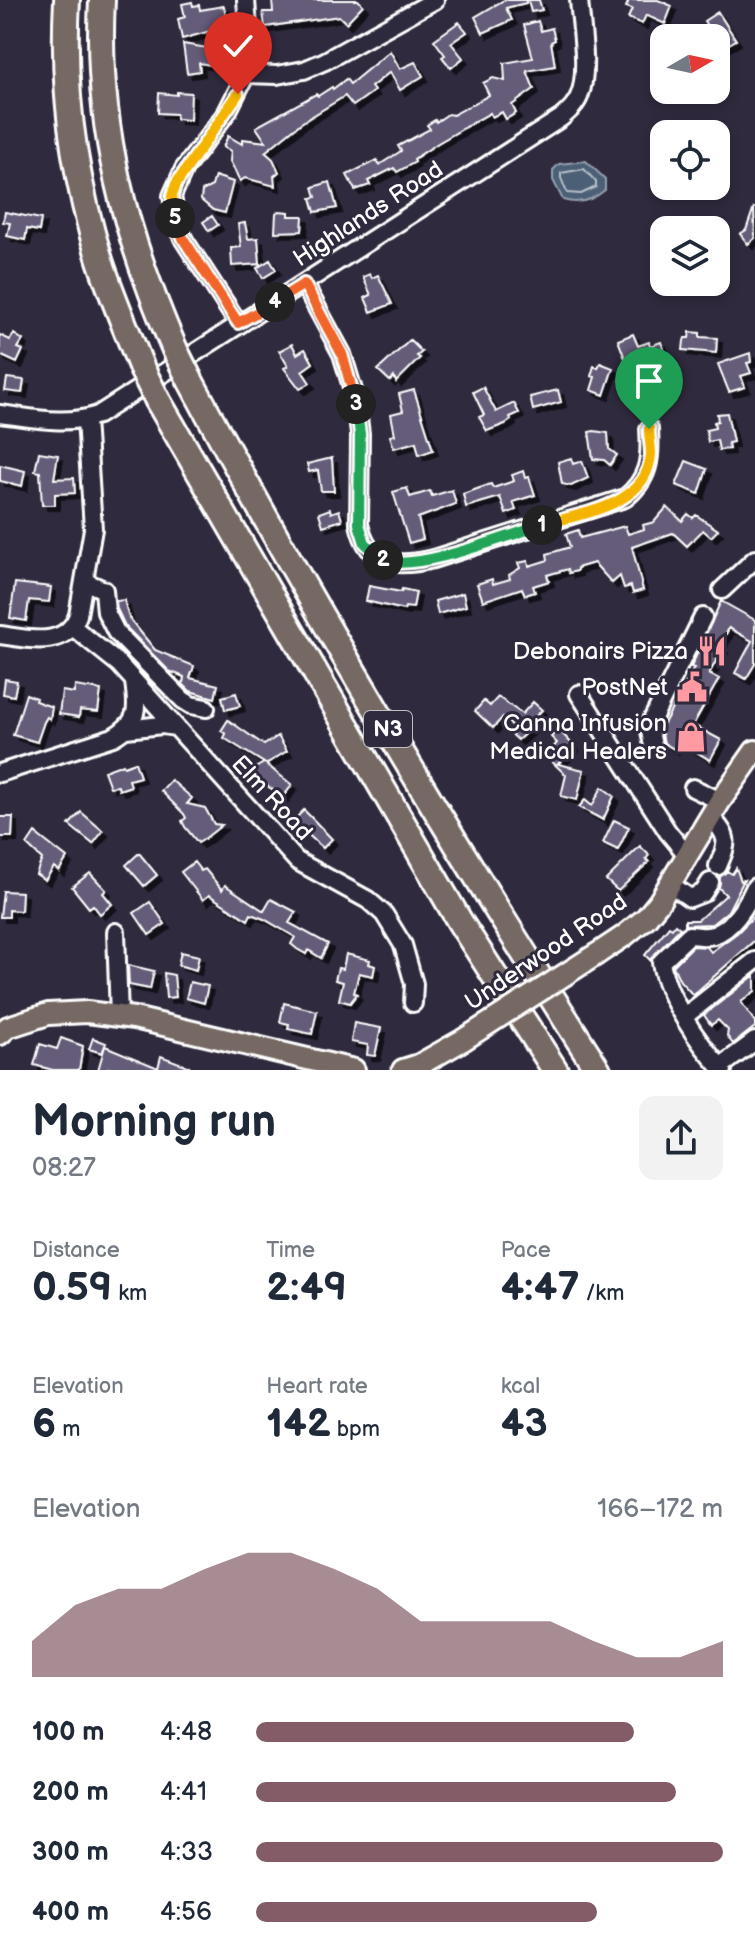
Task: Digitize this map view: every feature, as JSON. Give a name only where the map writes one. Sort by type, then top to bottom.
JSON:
[{"type":"highway","name":"N3","points":[[67,0],[67,80],[75,152],[86,211],[101,262],[142,369],[460,922],[555,1070]]},
{"type":"highway","name":"N3","points":[[102,0],[103,98],[110,148],[133,245],[175,350],[385,725],[492,904],[598,1070]]},
{"type":"main road","name":"Underwood Road","points":[[415,1068],[597,954],[646,918],[749,759],[755,742]]},
{"type":"main road","points":[[3,1027],[64,1012],[119,1016],[354,1070]]},
{"type":"main road","points":[[445,1070],[456,1044]]},
{"type":"street","points":[[238,323],[184,240],[177,225],[172,196],[184,169],[227,112],[246,74],[249,42],[246,0]]},
{"type":"street","points":[[246,74],[277,75],[304,70],[435,0]]},
{"type":"street","name":"Highlands Road","points":[[0,414],[54,421],[86,419],[113,406],[548,127],[572,108],[580,95],[584,78],[579,0]]},
{"type":"street","points":[[304,284],[342,354],[348,372],[360,434],[361,535],[371,552],[386,562],[404,564],[433,559],[625,498],[635,490],[648,468],[651,454],[649,429]]},
{"type":"street","points":[[0,635],[33,640],[65,634],[74,628],[93,529],[86,419]]},
{"type":"street","points":[[722,590],[755,559]]},
{"type":"street","points":[[84,581],[104,590],[110,623],[129,648],[183,700],[206,708]]},
{"type":"street","points":[[653,746],[649,726],[703,617]]},
{"type":"street","name":"Elm Road","points":[[74,628],[119,664],[297,861],[368,900],[384,914],[403,945],[414,984],[413,1003]]},
{"type":"street","points":[[0,773],[113,737],[126,729],[137,709],[134,682]]},
{"type":"street","points":[[579,694],[668,832],[687,855]]},
{"type":"street","points":[[126,729],[162,725],[175,727]]},
{"type":"street","points":[[693,788],[715,808],[727,842],[718,866]]},
{"type":"street","points":[[670,884],[690,898],[703,893],[710,882]]},
{"type":"street","points":[[755,887],[740,913],[720,932],[711,936],[689,935],[661,962],[665,982],[702,1045],[721,1068],[755,1041]]},
{"type":"street","points":[[116,932],[119,1016]]},
{"type":"street","points":[[685,1016],[755,961]]},
{"type":"water","points":[[586,161],[605,179],[605,190],[585,201],[563,200],[553,180],[553,170],[559,164]]},
{"type":"building","points":[[272,0],[358,0],[363,5],[346,23],[339,16],[265,27],[263,12],[273,12]]},
{"type":"building","points":[[504,0],[526,0],[526,3],[506,8],[512,20],[483,33],[475,17]]},
{"type":"building","points":[[528,0],[539,0],[542,10],[531,12]]},
{"type":"building","points":[[629,0],[658,0],[672,6],[665,24],[646,15],[642,24],[628,18],[632,9],[626,7]]},
{"type":"building","points":[[192,2],[193,6],[199,5],[200,10],[224,6],[228,26],[182,39],[178,19],[185,17],[182,4]]},
{"type":"building","points":[[718,12],[726,24],[706,24],[704,21]]},
{"type":"building","points":[[538,21],[541,31],[552,28],[555,66],[527,71],[534,89],[512,105],[516,113],[506,119],[502,112],[492,117],[490,113],[438,143],[414,159],[415,162],[397,172],[394,168],[368,181],[370,185],[355,190],[347,175],[377,160],[379,165],[401,151],[398,146],[430,129],[427,125],[489,95],[483,83],[493,78],[505,81],[504,63],[533,58],[524,25]]},
{"type":"building","points":[[459,22],[467,32],[451,43],[463,58],[451,68],[434,40]]},
{"type":"building","points":[[183,44],[220,50],[218,66],[199,63],[200,71],[187,73]]},
{"type":"building","points":[[390,51],[400,69],[415,62],[423,76],[400,90],[390,72],[371,87],[374,91],[353,106],[345,96],[301,123],[265,152],[273,159],[279,172],[274,176],[275,186],[245,178],[240,181],[230,161],[231,151],[223,147],[228,136],[242,144],[242,139],[266,142],[256,127],[316,94],[318,96],[333,89],[346,79],[350,84]]},
{"type":"building","points":[[177,92],[191,93],[190,120],[176,119],[176,114],[158,113],[159,93],[177,95]]},
{"type":"building","points":[[215,176],[233,182],[225,213],[213,210],[201,200],[202,191],[212,186]]},
{"type":"building","points":[[330,182],[337,208],[315,212],[311,198],[316,197],[313,187]]},
{"type":"building","points":[[754,207],[755,238],[748,244],[740,234],[746,230]]},
{"type":"building","points":[[5,212],[41,219],[39,231],[27,229],[25,240],[7,236],[10,223],[3,222]]},
{"type":"building","points":[[289,212],[289,216],[303,216],[302,231],[275,232],[276,213]]},
{"type":"building","points":[[212,216],[218,225],[209,231],[203,222]]},
{"type":"building","points":[[245,223],[248,239],[258,238],[260,264],[232,266],[231,248],[241,247],[238,224]]},
{"type":"building","points":[[270,260],[276,270],[263,278],[257,268]]},
{"type":"building","points":[[370,274],[372,278],[378,275],[392,304],[371,312],[365,298],[371,295],[363,277]]},
{"type":"building","points":[[690,332],[700,333],[700,337],[717,338],[716,353],[683,350],[685,338],[689,338]]},
{"type":"building","points":[[14,334],[23,340],[18,348],[23,350],[17,363],[0,355],[0,335],[10,340]]},
{"type":"building","points":[[633,334],[638,346],[661,342],[666,356],[643,367],[629,369],[618,340]]},
{"type":"building","points":[[410,340],[422,352],[417,356],[420,358],[396,382],[394,377],[390,381],[378,370]]},
{"type":"building","points":[[292,344],[297,354],[305,349],[313,363],[302,371],[310,383],[300,389],[284,368],[288,366],[279,351]]},
{"type":"building","points":[[750,353],[751,362],[747,363],[751,373],[741,376],[745,387],[729,392],[718,364]]},
{"type":"building","points":[[600,363],[613,368],[604,395],[591,390],[594,366],[598,368]]},
{"type":"building","points":[[7,378],[24,380],[22,393],[5,391]]},
{"type":"building","points":[[483,387],[496,412],[514,403],[519,413],[510,417],[511,420],[505,424],[487,431],[479,417],[484,415],[473,392]]},
{"type":"building","points":[[414,390],[433,450],[419,455],[416,442],[394,448],[390,436],[395,435],[391,414],[403,411],[399,394]]},
{"type":"building","points":[[558,390],[561,402],[533,410],[530,397]]},
{"type":"building","points":[[727,413],[733,442],[728,443],[729,449],[719,450],[717,440],[708,442],[706,430],[715,428],[717,414]]},
{"type":"building","points":[[589,432],[608,433],[609,449],[617,455],[610,465],[604,460],[593,459]]},
{"type":"building","points":[[39,452],[58,455],[54,479],[74,478],[75,493],[55,494],[55,505],[42,505],[40,472],[35,471]]},
{"type":"building","points":[[332,458],[334,491],[321,491],[318,470],[309,472],[307,464]]},
{"type":"building","points":[[571,458],[573,464],[582,461],[588,478],[571,486],[562,484],[558,462]]},
{"type":"building","points":[[686,461],[707,469],[699,494],[676,485]]},
{"type":"building","points":[[0,465],[25,471],[22,486],[0,481]]},
{"type":"building","points":[[523,471],[525,478],[529,477],[535,495],[513,502],[516,510],[506,514],[500,497],[466,507],[463,494],[491,484],[493,488],[514,481],[512,475]]},
{"type":"building","points":[[407,488],[410,497],[430,491],[432,496],[452,490],[456,504],[418,518],[423,539],[409,543],[393,492]]},
{"type":"building","points":[[667,507],[682,521],[688,514],[693,518],[696,515],[718,530],[711,537],[703,530],[687,546],[673,533],[632,547],[643,590],[633,593],[631,586],[624,588],[620,576],[612,583],[594,563],[577,568],[577,571],[569,573],[568,569],[547,575],[549,581],[533,586],[535,592],[525,595],[522,588],[483,601],[477,584],[492,579],[493,584],[510,579],[509,575],[520,568],[518,563],[528,561],[529,566],[548,560],[547,554],[570,547],[566,534],[578,530],[580,538],[625,526],[628,534],[644,529],[643,525],[654,522]]},
{"type":"building","points":[[330,509],[331,513],[339,510],[342,520],[323,526],[319,513]]},
{"type":"building","points":[[15,583],[51,587],[49,602],[29,600],[26,621],[10,618]]},
{"type":"building","points":[[369,586],[416,592],[413,608],[405,607],[404,610],[366,601]]},
{"type":"building","points":[[463,593],[466,606],[438,614],[435,601]]},
{"type":"building","points":[[124,600],[129,618],[155,650],[194,666],[190,678],[218,685],[215,698],[190,691],[183,684],[184,677],[169,671],[125,626],[116,601]]},
{"type":"building","points":[[721,601],[755,620],[755,664],[746,679],[735,673],[752,641],[729,628],[720,646],[723,648],[709,674],[719,679],[693,725],[721,740],[710,760],[678,741],[674,749],[664,743],[661,729],[694,668],[691,667]]},
{"type":"building","points":[[5,679],[17,681],[14,696],[3,694]]},
{"type":"building","points":[[75,686],[101,690],[98,712],[80,710],[79,717],[59,714],[62,691],[74,693]]},
{"type":"building","points":[[236,693],[240,706],[225,710],[222,697]]},
{"type":"building","points":[[26,694],[52,707],[50,719],[47,717],[44,722],[37,742],[13,735]]},
{"type":"building","points":[[498,697],[522,714],[533,702],[542,710],[535,717],[539,721],[518,740],[511,734],[516,729],[503,717],[493,728],[475,711],[484,701],[490,706]]},
{"type":"building","points":[[228,720],[264,745],[278,736],[287,751],[266,764],[292,785],[283,797],[248,772],[264,763],[224,738],[226,734],[221,731]]},
{"type":"building","points":[[558,729],[574,746],[558,764],[584,770],[577,800],[561,796],[566,775],[546,756],[557,743],[551,737]]},
{"type":"building","points":[[135,762],[140,777],[129,780],[131,786],[119,790],[118,786],[110,787],[104,771]]},
{"type":"building","points":[[171,780],[192,798],[187,804],[205,808],[214,824],[222,825],[198,843],[182,821],[186,818],[184,814],[161,791]]},
{"type":"building","points":[[602,787],[614,796],[603,820],[579,807],[585,800],[592,806]]},
{"type":"building","points":[[304,810],[332,839],[323,848],[293,821]]},
{"type":"building","points":[[81,812],[103,831],[93,844],[69,825]]},
{"type":"building","points":[[0,817],[13,817],[12,837],[0,837]]},
{"type":"building","points":[[614,820],[629,827],[618,850],[603,843]]},
{"type":"building","points":[[35,833],[67,858],[59,871],[54,867],[45,880],[36,874],[42,859],[27,845]]},
{"type":"building","points":[[640,846],[649,855],[646,859],[649,862],[618,891],[606,880]]},
{"type":"building","points":[[139,853],[157,875],[144,886],[126,865]]},
{"type":"building","points":[[194,862],[201,871],[205,869],[222,890],[225,885],[264,911],[271,899],[296,912],[289,923],[328,944],[321,958],[308,950],[306,954],[297,949],[291,944],[295,937],[264,919],[251,914],[248,920],[209,895],[203,900],[181,872]]},
{"type":"building","points":[[736,868],[741,881],[744,880],[728,911],[712,924],[685,925],[685,920],[698,920],[726,895],[719,888],[720,877],[727,871],[732,874]]},
{"type":"building","points":[[90,873],[106,890],[103,893],[112,904],[100,914],[93,905],[89,908],[72,887]]},
{"type":"building","points":[[3,891],[22,892],[21,911],[9,910],[9,917],[0,917]]},
{"type":"building","points":[[150,902],[165,924],[149,935],[134,913]]},
{"type":"building","points":[[755,915],[755,940],[693,995],[680,981],[673,966],[693,946],[707,947],[711,952]]},
{"type":"building","points":[[675,924],[680,928],[650,960],[645,955],[669,926],[672,928]]},
{"type":"building","points":[[181,952],[199,956],[196,970],[178,965]]},
{"type":"building","points":[[346,954],[370,960],[369,964],[375,966],[373,976],[359,973],[354,993],[357,994],[350,1003],[339,1000],[343,982],[335,980],[338,968],[343,969]]},
{"type":"building","points":[[128,965],[154,971],[150,989],[129,985]]},
{"type":"building","points":[[164,973],[174,975],[176,997],[166,998]]},
{"type":"building","points":[[755,975],[755,991],[741,1002],[755,1022],[755,1027],[733,1044],[727,1036],[728,1030],[718,1020],[711,1025],[704,1015]]},
{"type":"building","points":[[190,982],[208,986],[204,1003],[186,998]]},
{"type":"building","points":[[284,1003],[317,1011],[312,1034],[288,1029],[289,1024],[280,1022]]},
{"type":"building","points":[[354,1023],[381,1028],[375,1056],[367,1055],[368,1045],[351,1042]]},
{"type":"building","points":[[61,1038],[83,1046],[79,1070],[53,1070],[34,1065],[40,1044],[57,1049]]},
{"type":"building","points":[[93,1038],[106,1043],[102,1053],[89,1049]]},
{"type":"building","points":[[105,1046],[158,1068],[161,1056],[190,1067],[189,1070],[98,1070]]},
{"type":"place","name":"Debonairs Pizza","points":[[712,651]]},
{"type":"place","name":"PostNet","points":[[692,687]]},
{"type":"place","name":"Canna Infusion Medical Healers","points":[[691,737]]},
{"type":"route","points":[[238,94],[176,184],[172,196],[177,225],[238,323],[304,284],[307,289],[342,354],[356,400],[360,434],[359,524],[361,535],[371,552],[395,564],[433,559],[625,498],[635,490],[648,468],[651,454],[649,429]]}]
